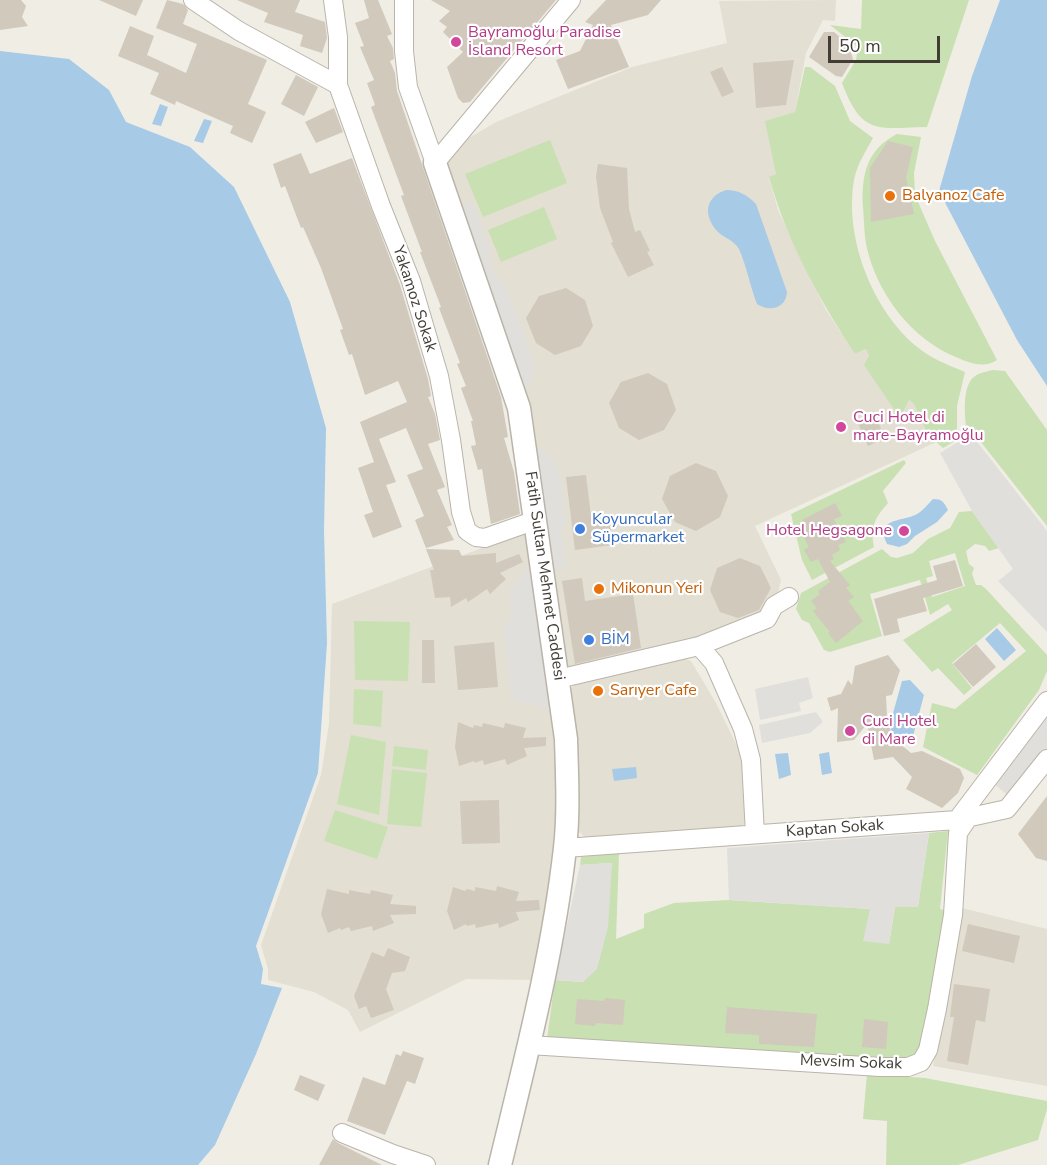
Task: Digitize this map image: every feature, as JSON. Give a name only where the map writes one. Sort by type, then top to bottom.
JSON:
[{"type":"street","points":[[193,0],[248,36],[338,85]]},
{"type":"street","name":"Yakamoz Sokak","points":[[333,0],[338,37],[338,85],[381,206],[411,281],[439,376],[461,512],[467,531],[476,537],[485,538],[536,520]]},
{"type":"street","name":"Fatih Sultan Mehmet Caddesi","points":[[404,0],[404,51],[408,87],[519,408],[566,739],[565,848],[549,951],[500,1165]]},
{"type":"street","points":[[435,163],[571,0]]},
{"type":"street","points":[[558,679],[699,646],[767,619],[774,606],[789,597]]},
{"type":"street","points":[[699,646],[714,663],[743,729],[751,760],[755,834]]},
{"type":"street","points":[[962,819],[1047,701]]},
{"type":"street","name":"Kaptan Sokak","points":[[565,848],[962,819],[1007,809],[1047,759]]},
{"type":"street","name":"Mevsim Sokak","points":[[529,1045],[880,1067],[908,1066],[921,1062],[928,1050],[937,1009],[953,915],[958,833],[962,819]]},
{"type":"street","points":[[342,1133],[390,1160],[426,1165]]},
{"type":"shaded area","points":[[836,0],[835,21],[823,20],[806,53],[795,112],[776,174],[769,178],[778,210],[826,310],[855,354],[866,349],[900,417],[909,400],[914,404],[932,444],[755,526],[781,580],[773,614],[684,645],[568,670],[534,450],[441,164],[469,138],[496,122],[632,67],[727,43],[719,1]]},
{"type":"shaded area","points":[[472,202],[491,249],[489,258],[497,279],[505,283],[535,365],[529,388],[519,391],[459,208]]},
{"type":"shaded area","points":[[971,434],[1047,531],[1047,632],[998,581],[1013,569],[972,511],[940,453]]},
{"type":"shaded area","points":[[543,448],[554,461],[561,477],[566,526],[561,528],[567,566],[553,570],[534,450]]},
{"type":"shaded area","points":[[533,529],[560,758],[556,848],[534,980],[466,979],[360,1032],[348,1010],[314,992],[268,980],[268,969],[261,945],[321,775],[329,724],[332,604]]},
{"type":"shaded area","points":[[528,567],[537,608],[549,709],[511,700],[503,626],[511,619],[510,589]]},
{"type":"shaded area","points":[[685,659],[691,661],[716,703],[741,754],[747,821],[741,827],[588,840],[578,831],[571,689],[578,681]]},
{"type":"shaded area","points":[[808,677],[813,698],[799,703],[801,711],[760,720],[755,689]]},
{"type":"shaded area","points":[[1047,710],[1047,752],[1011,798],[993,783]]},
{"type":"shaded area","points":[[816,712],[823,722],[810,733],[762,743],[759,725]]},
{"type":"shaded area","points":[[929,833],[918,907],[895,907],[889,944],[863,941],[870,909],[729,900],[727,848]]},
{"type":"shaded area","points":[[612,863],[608,927],[597,969],[583,982],[555,980],[580,865]]},
{"type":"shaded area","points":[[962,908],[1047,929],[1047,1086],[933,1066]]},
{"type":"green space","points":[[862,0],[969,0],[927,127],[895,128],[873,125],[864,120],[849,100],[842,83],[856,60],[858,47],[830,25],[861,29]]},
{"type":"green space","points":[[805,67],[810,67],[835,86],[850,121],[873,138],[855,174],[852,202],[853,225],[858,248],[874,292],[900,331],[916,346],[933,358],[965,372],[957,406],[957,440],[943,448],[936,442],[932,444],[914,404],[909,400],[900,418],[864,365],[869,356],[866,349],[855,354],[805,269],[776,201],[769,177],[776,174],[765,121],[795,112]]},
{"type":"green space","points":[[897,134],[921,137],[914,173],[915,195],[935,241],[997,360],[978,364],[941,350],[911,327],[898,313],[878,280],[866,244],[863,184],[873,155],[887,140]]},
{"type":"green space","points":[[550,140],[567,183],[483,217],[465,174]]},
{"type":"green space","points":[[544,207],[557,239],[501,262],[488,230]]},
{"type":"green space","points":[[993,370],[1005,371],[1047,430],[1047,526],[973,432],[967,434],[965,406],[968,385],[975,376]]},
{"type":"green space","points":[[904,460],[906,463],[883,491],[888,503],[875,523],[874,547],[812,580],[802,560],[791,514]]},
{"type":"green space","points":[[972,511],[999,548],[989,551],[985,546],[975,544],[966,551],[969,564],[974,568],[972,574],[976,585],[981,585],[986,589],[1047,655],[1047,671],[1039,690],[977,775],[923,747],[932,703],[955,709],[1026,651],[1000,623],[952,663],[972,688],[964,695],[938,668],[932,672],[903,640],[952,610],[948,604],[930,615],[920,580],[870,594],[882,636],[830,652],[824,650],[809,623],[802,620],[796,609],[801,593],[882,549],[891,557],[897,558],[913,553],[928,539],[950,528],[959,512]],"holes":[[[955,553],[965,586],[932,597],[926,578],[933,576],[929,561]]]},
{"type":"green space","points":[[354,621],[410,622],[408,681],[355,680]]},
{"type":"green space","points":[[354,689],[383,691],[381,727],[353,724]]},
{"type":"green space","points":[[351,735],[386,742],[379,815],[337,804]]},
{"type":"green space","points":[[394,746],[428,750],[426,770],[392,766]]},
{"type":"green space","points":[[392,769],[427,773],[421,827],[387,824]]},
{"type":"green space","points":[[335,810],[388,827],[377,859],[324,841]]},
{"type":"green space","points":[[948,831],[940,909],[948,911],[921,1047],[912,1057],[899,1062],[547,1039],[555,980],[583,982],[612,863],[580,865],[581,857],[619,853],[616,939],[644,928],[644,914],[674,903],[729,900],[871,909],[889,944],[895,907],[918,906],[929,833]]},
{"type":"green space","points":[[867,1074],[925,1078],[1047,1101],[1047,1109],[1038,1140],[958,1165],[886,1165],[887,1121],[863,1119]]},
{"type":"water","points":[[1000,0],[1047,0],[1047,386],[1017,340],[939,191],[972,76]]},
{"type":"water","points":[[0,51],[69,59],[109,90],[126,122],[190,147],[234,187],[290,302],[326,428],[324,531],[327,643],[318,773],[256,946],[263,969],[261,984],[282,988],[256,1054],[215,1145],[198,1165],[0,1165]]},
{"type":"water","points":[[160,104],[168,107],[161,126],[152,124]]},
{"type":"water","points":[[204,119],[212,121],[203,143],[194,141]]},
{"type":"water","points":[[726,190],[742,194],[756,204],[787,292],[784,302],[776,307],[767,308],[757,304],[739,249],[717,231],[710,219],[708,207],[710,202]]},
{"type":"water","points":[[933,499],[942,502],[948,510],[937,522],[907,544],[899,547],[887,544],[884,529],[887,525],[918,514]]},
{"type":"water","points":[[997,628],[1016,650],[1004,661],[985,639]]},
{"type":"water","points":[[910,680],[924,695],[912,740],[903,742],[893,738],[890,724],[902,681]]},
{"type":"water","points":[[829,752],[832,773],[822,775],[819,754]]},
{"type":"water","points":[[788,753],[791,775],[779,779],[775,754]]},
{"type":"water","points":[[636,767],[637,778],[614,781],[612,769]]},
{"type":"building","points":[[0,0],[21,0],[26,6],[22,17],[28,26],[0,30]]},
{"type":"building","points":[[99,0],[143,0],[136,16]]},
{"type":"building","points":[[167,0],[183,4],[188,10],[183,24],[267,60],[248,104],[266,112],[252,143],[230,133],[233,126],[176,101],[175,105],[150,94],[159,73],[118,56],[130,26],[154,36],[147,55],[186,73],[197,44],[156,28]]},
{"type":"building","points":[[237,0],[300,0],[295,12],[325,22],[327,38],[322,53],[300,46],[303,35],[264,22],[268,13]]},
{"type":"building","points":[[364,0],[378,0],[392,34],[387,36],[393,48],[394,59],[390,61],[395,73],[397,91],[501,397],[508,437],[504,438],[514,472],[520,514],[491,524],[482,469],[478,470],[471,446],[476,445],[471,421],[473,421],[461,388],[466,386],[457,364],[460,363],[401,196],[404,195],[371,107],[375,105],[367,83],[374,80],[360,47],[364,46],[355,23],[369,18]]},
{"type":"building","points":[[431,0],[556,0],[470,102],[463,103],[458,98],[447,67],[463,52],[443,32],[447,27],[439,21],[450,11]]},
{"type":"building","points":[[606,0],[661,0],[648,15],[611,25],[629,67],[568,89],[556,60],[580,51],[593,25],[585,22]]},
{"type":"building","points":[[824,32],[834,32],[848,44],[853,59],[842,77],[836,76],[809,57]]},
{"type":"building","points":[[794,60],[786,105],[756,108],[753,63]]},
{"type":"building","points":[[722,67],[734,92],[722,97],[710,72]]},
{"type":"building","points":[[296,75],[318,87],[304,116],[281,104]]},
{"type":"building","points":[[334,108],[343,132],[316,143],[305,122]]},
{"type":"building","name":"Balyanoz Cafe","points":[[888,141],[913,147],[906,178],[914,214],[871,222],[870,168]]},
{"type":"building","points":[[301,153],[310,174],[352,158],[400,285],[428,379],[431,396],[428,397],[435,414],[440,440],[428,444],[445,487],[437,490],[452,525],[447,527],[454,540],[426,548],[415,520],[424,516],[407,475],[423,469],[406,428],[379,439],[396,482],[386,485],[402,527],[373,538],[364,515],[373,512],[358,468],[374,462],[360,422],[407,402],[398,381],[365,395],[352,354],[349,355],[340,330],[343,329],[321,268],[303,227],[301,228],[285,186],[281,188],[273,164]]},
{"type":"building","points":[[598,164],[627,168],[629,209],[635,232],[640,230],[654,265],[628,277],[611,243],[613,242],[600,208],[596,176]]},
{"type":"building","points":[[566,288],[585,300],[593,326],[581,346],[555,355],[536,343],[526,318],[539,296]]},
{"type":"building","points":[[648,373],[667,384],[676,410],[664,430],[639,440],[619,428],[609,403],[621,382]]},
{"type":"building","points":[[874,413],[885,438],[868,446],[857,421]]},
{"type":"building","points":[[696,463],[716,471],[728,496],[720,517],[696,531],[675,522],[662,499],[670,476]]},
{"type":"building","points":[[586,475],[591,516],[609,514],[613,545],[575,550],[566,477]]},
{"type":"building","points":[[835,503],[842,516],[834,519],[846,542],[838,545],[840,550],[832,555],[834,559],[830,561],[850,585],[846,588],[854,597],[848,601],[863,621],[836,643],[813,611],[817,608],[811,601],[820,594],[818,591],[830,582],[818,559],[811,562],[804,550],[809,547],[801,532],[806,529],[802,520]]},
{"type":"building","points":[[426,549],[459,550],[462,556],[496,553],[496,563],[519,554],[523,562],[500,573],[506,579],[490,594],[487,589],[468,602],[466,598],[451,607],[450,597],[435,598],[430,570],[434,570]]},
{"type":"building","points":[[740,558],[760,566],[771,588],[759,610],[738,618],[720,612],[710,590],[717,568]]},
{"type":"building","points":[[955,560],[963,586],[923,598],[927,611],[897,619],[900,632],[884,636],[874,599],[937,580],[933,566]]},
{"type":"building","points":[[582,578],[585,601],[633,594],[641,648],[575,664],[562,581]]},
{"type":"building","points":[[422,640],[434,640],[435,683],[422,683]]},
{"type":"building","points":[[494,642],[498,687],[458,690],[454,646]]},
{"type":"building","points":[[976,644],[996,667],[973,687],[953,664]]},
{"type":"building","name":"Cuci Hotel di Mare","points":[[888,655],[900,670],[892,695],[886,696],[887,717],[893,738],[911,753],[922,751],[960,769],[964,778],[958,793],[942,808],[906,789],[912,777],[893,757],[874,760],[867,724],[854,740],[837,742],[838,708],[831,711],[827,698],[841,694],[848,680],[852,685],[855,666]]},
{"type":"building","points":[[458,722],[473,728],[474,725],[482,727],[483,723],[504,728],[505,723],[526,728],[523,738],[546,737],[546,746],[524,748],[527,756],[507,765],[505,759],[484,765],[483,760],[459,766],[455,747]]},
{"type":"building","points":[[1047,796],[1047,861],[1036,858],[1018,834]]},
{"type":"building","points":[[499,800],[500,843],[462,844],[460,801]]},
{"type":"building","points":[[497,886],[519,892],[516,901],[539,900],[540,910],[516,912],[519,920],[499,928],[498,923],[476,928],[475,924],[467,926],[466,924],[454,930],[447,911],[453,887],[465,891],[467,889],[475,891],[475,887],[496,891]]},
{"type":"building","points":[[327,889],[349,894],[349,890],[370,894],[371,890],[393,895],[390,904],[416,906],[416,914],[390,915],[394,923],[373,931],[372,926],[351,931],[349,927],[328,933],[321,914]]},
{"type":"building","points":[[968,924],[1020,936],[1014,963],[962,951]]},
{"type":"building","points":[[388,948],[410,957],[405,971],[392,973],[386,989],[394,1010],[371,1018],[366,1006],[359,1009],[354,996],[372,952],[384,957]]},
{"type":"building","points":[[954,984],[990,989],[985,1022],[976,1020],[968,1065],[947,1061],[954,1017],[950,1017]]},
{"type":"building","points":[[605,998],[625,1000],[623,1025],[575,1024],[577,999],[604,1001]]},
{"type":"building","points":[[727,1007],[817,1014],[814,1047],[759,1044],[759,1035],[725,1033]]},
{"type":"building","points":[[864,1019],[888,1022],[886,1049],[862,1047]]},
{"type":"building","points":[[403,1051],[424,1058],[415,1084],[407,1081],[385,1135],[347,1121],[363,1077],[385,1085],[396,1054],[401,1056]]},
{"type":"building","points":[[300,1075],[325,1085],[318,1101],[294,1090]]},
{"type":"building","points":[[333,1139],[338,1143],[382,1165],[319,1165]]},
{"type":"place","name":"Bayramoğlu Paradise İsland Resort","points":[[456,42]]},
{"type":"place","name":"Balyanoz Cafe","points":[[890,196]]},
{"type":"place","name":"Cuci Hotel di mare-Bayramoğlu","points":[[841,427]]},
{"type":"place","name":"Koyuncular Süpermarket","points":[[580,529]]},
{"type":"place","name":"Hotel Hegsagone","points":[[904,531]]},
{"type":"place","name":"Mikonun Yeri","points":[[599,589]]},
{"type":"place","name":"BİM","points":[[589,640]]},
{"type":"place","name":"Sarıyer Cafe","points":[[598,691]]},
{"type":"place","name":"Cuci Hotel di Mare","points":[[850,731]]}]
